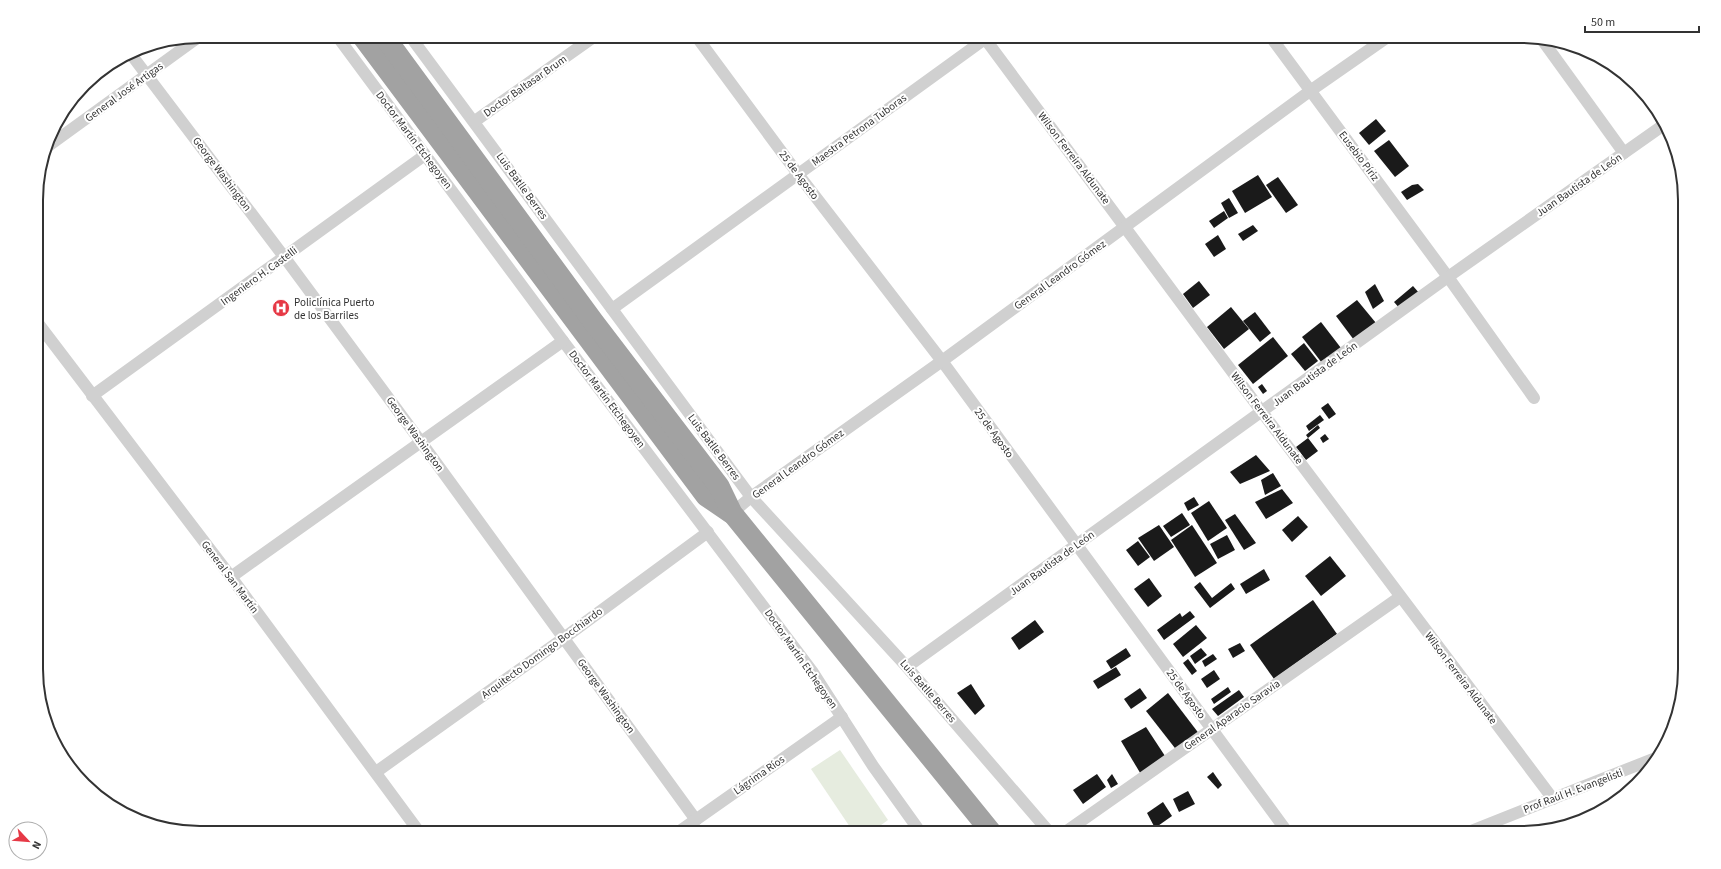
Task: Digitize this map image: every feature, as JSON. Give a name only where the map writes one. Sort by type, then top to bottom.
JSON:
[{"type":"highway","points":[[367,43],[706,496],[732,513]]},
{"type":"highway","points":[[389,43],[593,321],[718,486],[732,513],[986,826]]},
{"type":"street","name":"General José Artigas","points":[[54,143],[190,43]]},
{"type":"street","name":"Doctor Martín Etchegoyen","points":[[342,43],[563,341],[812,671],[873,766],[916,826]]},
{"type":"street","name":"Luis Batlle Berres","points":[[415,43],[752,497],[907,667],[1044,826]]},
{"type":"street","name":"Doctor Baltasar Brum","points":[[474,121],[586,43]]},
{"type":"street","name":"25 de Agosto","points":[[701,43],[798,174],[942,361],[1283,826]]},
{"type":"street","name":"Maestra Petrona Tuboras","points":[[612,309],[978,43]]},
{"type":"street","name":"Wilson Ferreira Aldunate","points":[[990,43],[1262,412],[1553,799]]},
{"type":"street","name":"Eusebio Píriz","points":[[1275,43],[1448,277],[1534,398]]},
{"type":"street","name":"General Leandro Gómez","points":[[732,513],[1126,227],[1310,91],[1379,43]]},
{"type":"street","points":[[1546,45],[1624,153]]},
{"type":"street","name":"George Washington","points":[[134,58],[422,442],[696,820]]},
{"type":"street","name":"Juan Bautista de León","points":[[907,667],[1448,277],[1660,127]]},
{"type":"street","name":"Ingeniero H. Castelli","points":[[92,396],[285,258],[425,155]]},
{"type":"street","name":"General San Martín","points":[[43,330],[230,577],[415,826]]},
{"type":"street","points":[[230,577],[563,341]]},
{"type":"street","name":"Arquitecto Domingo Bocchiardo","points":[[376,772],[564,638],[708,532]]},
{"type":"street","name":"General Aparacio Saravia","points":[[1074,826],[1400,597]]},
{"type":"street","name":"Lágrima Ríos","points":[[687,826],[842,717]]},
{"type":"street","name":"Prof Raúl H. Evangelisti","points":[[1484,826],[1649,761]]},
{"type":"shaded area","points":[[840,750],[888,820],[880,826],[849,826],[811,769]]},
{"type":"building","points":[[1376,119],[1386,131],[1369,145],[1359,133]]},
{"type":"building","points":[[1389,140],[1409,166],[1395,177],[1374,151]]},
{"type":"building","points":[[1258,175],[1272,197],[1245,213],[1232,191]]},
{"type":"building","points":[[1278,177],[1298,205],[1286,213],[1266,185]]},
{"type":"building","points":[[1418,184],[1424,190],[1407,200],[1401,192],[1412,185]]},
{"type":"building","points":[[1229,198],[1238,213],[1229,218],[1221,203]]},
{"type":"building","points":[[1224,211],[1228,218],[1214,228],[1209,221]]},
{"type":"building","points":[[1253,225],[1258,231],[1243,241],[1238,234]]},
{"type":"building","points":[[1218,235],[1226,249],[1214,257],[1205,244]]},
{"type":"building","points":[[1199,281],[1210,295],[1193,308],[1183,294]]},
{"type":"building","points":[[1375,284],[1384,301],[1373,309],[1365,292]]},
{"type":"building","points":[[1413,286],[1420,294],[1401,310],[1394,302]]},
{"type":"building","points":[[1357,300],[1376,323],[1354,340],[1336,316]]},
{"type":"building","points":[[1231,307],[1249,329],[1224,349],[1207,327]]},
{"type":"building","points":[[1255,312],[1271,333],[1260,342],[1243,321]]},
{"type":"building","points":[[1321,322],[1341,348],[1322,363],[1302,337]]},
{"type":"building","points":[[1273,337],[1288,356],[1253,384],[1238,365]]},
{"type":"building","points":[[1304,343],[1318,361],[1305,371],[1291,354]]},
{"type":"building","points":[[1262,384],[1267,391],[1263,394],[1258,387]]},
{"type":"building","points":[[1328,403],[1336,414],[1329,419],[1321,408]]},
{"type":"building","points":[[1320,415],[1324,420],[1309,431],[1306,426]]},
{"type":"building","points":[[1318,425],[1320,428],[1308,438],[1306,435]]},
{"type":"building","points":[[1325,434],[1329,439],[1323,443],[1320,438]]},
{"type":"building","points":[[1308,438],[1318,451],[1306,460],[1296,447]]},
{"type":"building","points":[[1256,455],[1270,471],[1240,484],[1230,472]]},
{"type":"building","points":[[1273,473],[1281,486],[1265,495],[1261,480]]},
{"type":"building","points":[[1282,489],[1293,503],[1266,519],[1255,502]]},
{"type":"building","points":[[1194,497],[1199,505],[1188,511],[1184,503]]},
{"type":"building","points":[[1209,501],[1227,528],[1208,541],[1191,513]]},
{"type":"building","points":[[1182,513],[1190,525],[1171,537],[1163,526]]},
{"type":"building","points":[[1235,514],[1256,543],[1244,550],[1225,520]]},
{"type":"building","points":[[1298,516],[1308,527],[1292,542],[1282,530]]},
{"type":"building","points":[[1159,525],[1174,547],[1154,561],[1138,538]]},
{"type":"building","points":[[1192,525],[1217,563],[1195,577],[1171,540]]},
{"type":"building","points":[[1227,535],[1235,550],[1218,559],[1210,544]]},
{"type":"building","points":[[1138,541],[1150,557],[1138,566],[1126,550]]},
{"type":"building","points":[[1330,556],[1346,576],[1321,596],[1305,576]]},
{"type":"building","points":[[1264,569],[1270,580],[1246,594],[1240,584]]},
{"type":"building","points":[[1149,578],[1162,596],[1148,607],[1134,589]]},
{"type":"building","points":[[1200,582],[1212,598],[1231,583],[1235,589],[1210,608],[1194,587]]},
{"type":"building","points":[[1313,600],[1337,634],[1274,679],[1250,645]]},
{"type":"building","points":[[1190,611],[1195,617],[1164,640],[1157,630],[1180,613],[1182,617]]},
{"type":"building","points":[[1035,620],[1044,632],[1019,650],[1011,638]]},
{"type":"building","points":[[1196,625],[1207,638],[1183,657],[1173,644]]},
{"type":"building","points":[[1240,643],[1245,651],[1233,658],[1228,649]]},
{"type":"building","points":[[1126,648],[1131,656],[1111,669],[1106,661]]},
{"type":"building","points":[[1201,648],[1207,655],[1195,664],[1190,656]]},
{"type":"building","points":[[1213,654],[1217,659],[1205,667],[1202,661]]},
{"type":"building","points":[[1188,659],[1197,671],[1192,675],[1183,663]]},
{"type":"building","points":[[1116,667],[1121,675],[1098,689],[1093,681]]},
{"type":"building","points":[[1214,670],[1220,679],[1207,688],[1201,679]]},
{"type":"building","points":[[971,684],[985,706],[975,715],[957,693]]},
{"type":"building","points":[[1228,687],[1231,692],[1214,704],[1211,699]]},
{"type":"building","points":[[1140,688],[1147,698],[1131,709],[1124,699]]},
{"type":"building","points":[[1239,690],[1244,697],[1218,716],[1212,709]]},
{"type":"building","points":[[1168,693],[1200,735],[1178,752],[1146,711]]},
{"type":"building","points":[[1146,727],[1165,756],[1142,776],[1121,741]]},
{"type":"building","points":[[1213,772],[1222,785],[1218,789],[1207,777]]},
{"type":"building","points":[[1097,774],[1106,787],[1083,804],[1073,790]]},
{"type":"building","points":[[1112,774],[1118,784],[1111,788],[1107,780]]},
{"type":"building","points":[[1188,791],[1195,804],[1179,812],[1173,799]]},
{"type":"building","points":[[1163,802],[1172,816],[1158,826],[1154,826],[1147,813]]},
{"type":"place","name":"Policlínica Puerto de los Barriles","points":[[281,308]]}]
